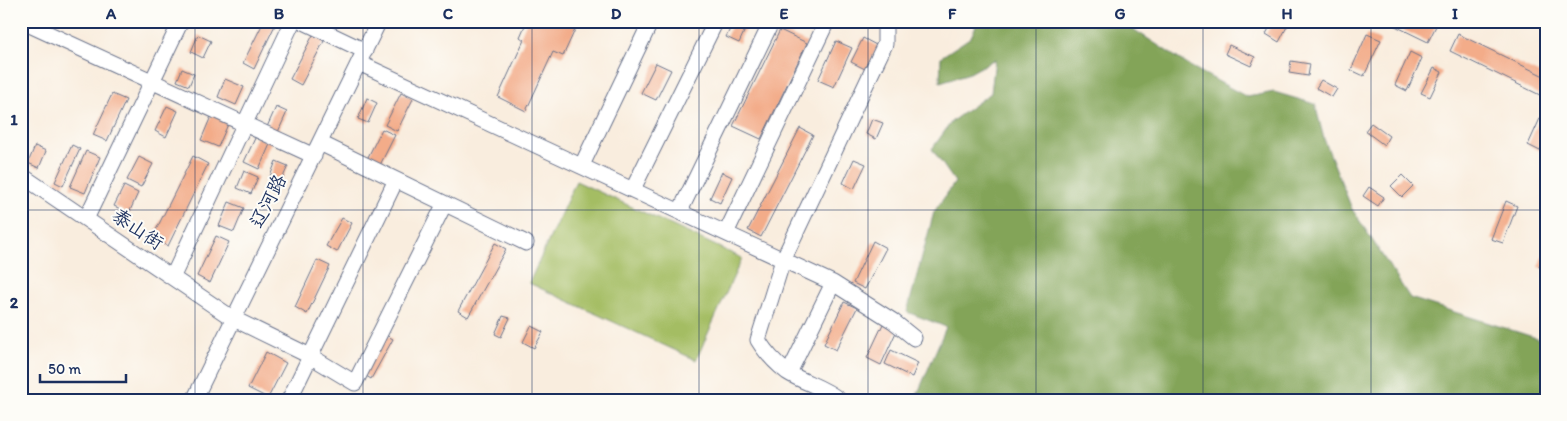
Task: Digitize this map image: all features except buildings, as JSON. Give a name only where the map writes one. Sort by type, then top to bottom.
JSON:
[{"type":"street","points":[[21,21],[246,124],[317,150],[395,182],[526,243]]},
{"type":"street","points":[[86,219],[181,21]]},
{"type":"street","points":[[173,276],[293,21]]},
{"type":"street","points":[[302,21],[362,57],[582,165],[832,283],[893,321],[914,338]]},
{"type":"street","name":"辽河路","points":[[194,400],[232,318],[317,150],[379,21]]},
{"type":"street","points":[[582,165],[651,21]]},
{"type":"street","points":[[633,189],[716,21]]},
{"type":"street","points":[[680,211],[772,21]]},
{"type":"street","points":[[726,233],[827,21]]},
{"type":"street","points":[[839,400],[830,392],[789,372],[769,357],[758,340],[784,260],[885,44],[885,21]]},
{"type":"street","name":"泰山街","points":[[21,175],[173,276],[232,318],[310,356],[355,383],[444,205]]},
{"type":"street","points":[[289,400],[395,182]]},
{"type":"street","points":[[789,372],[832,283]]},
{"type":"green space","points":[[978,21],[1121,21],[1188,65],[1247,97],[1274,92],[1315,104],[1324,139],[1352,209],[1410,298],[1546,341],[1546,400],[915,400],[946,327],[907,312],[934,212],[955,182],[932,149],[952,121],[991,93],[995,59],[970,73],[940,82],[941,57],[971,37]]},
{"type":"green space","points":[[576,181],[742,258],[696,360],[529,283]]}]
